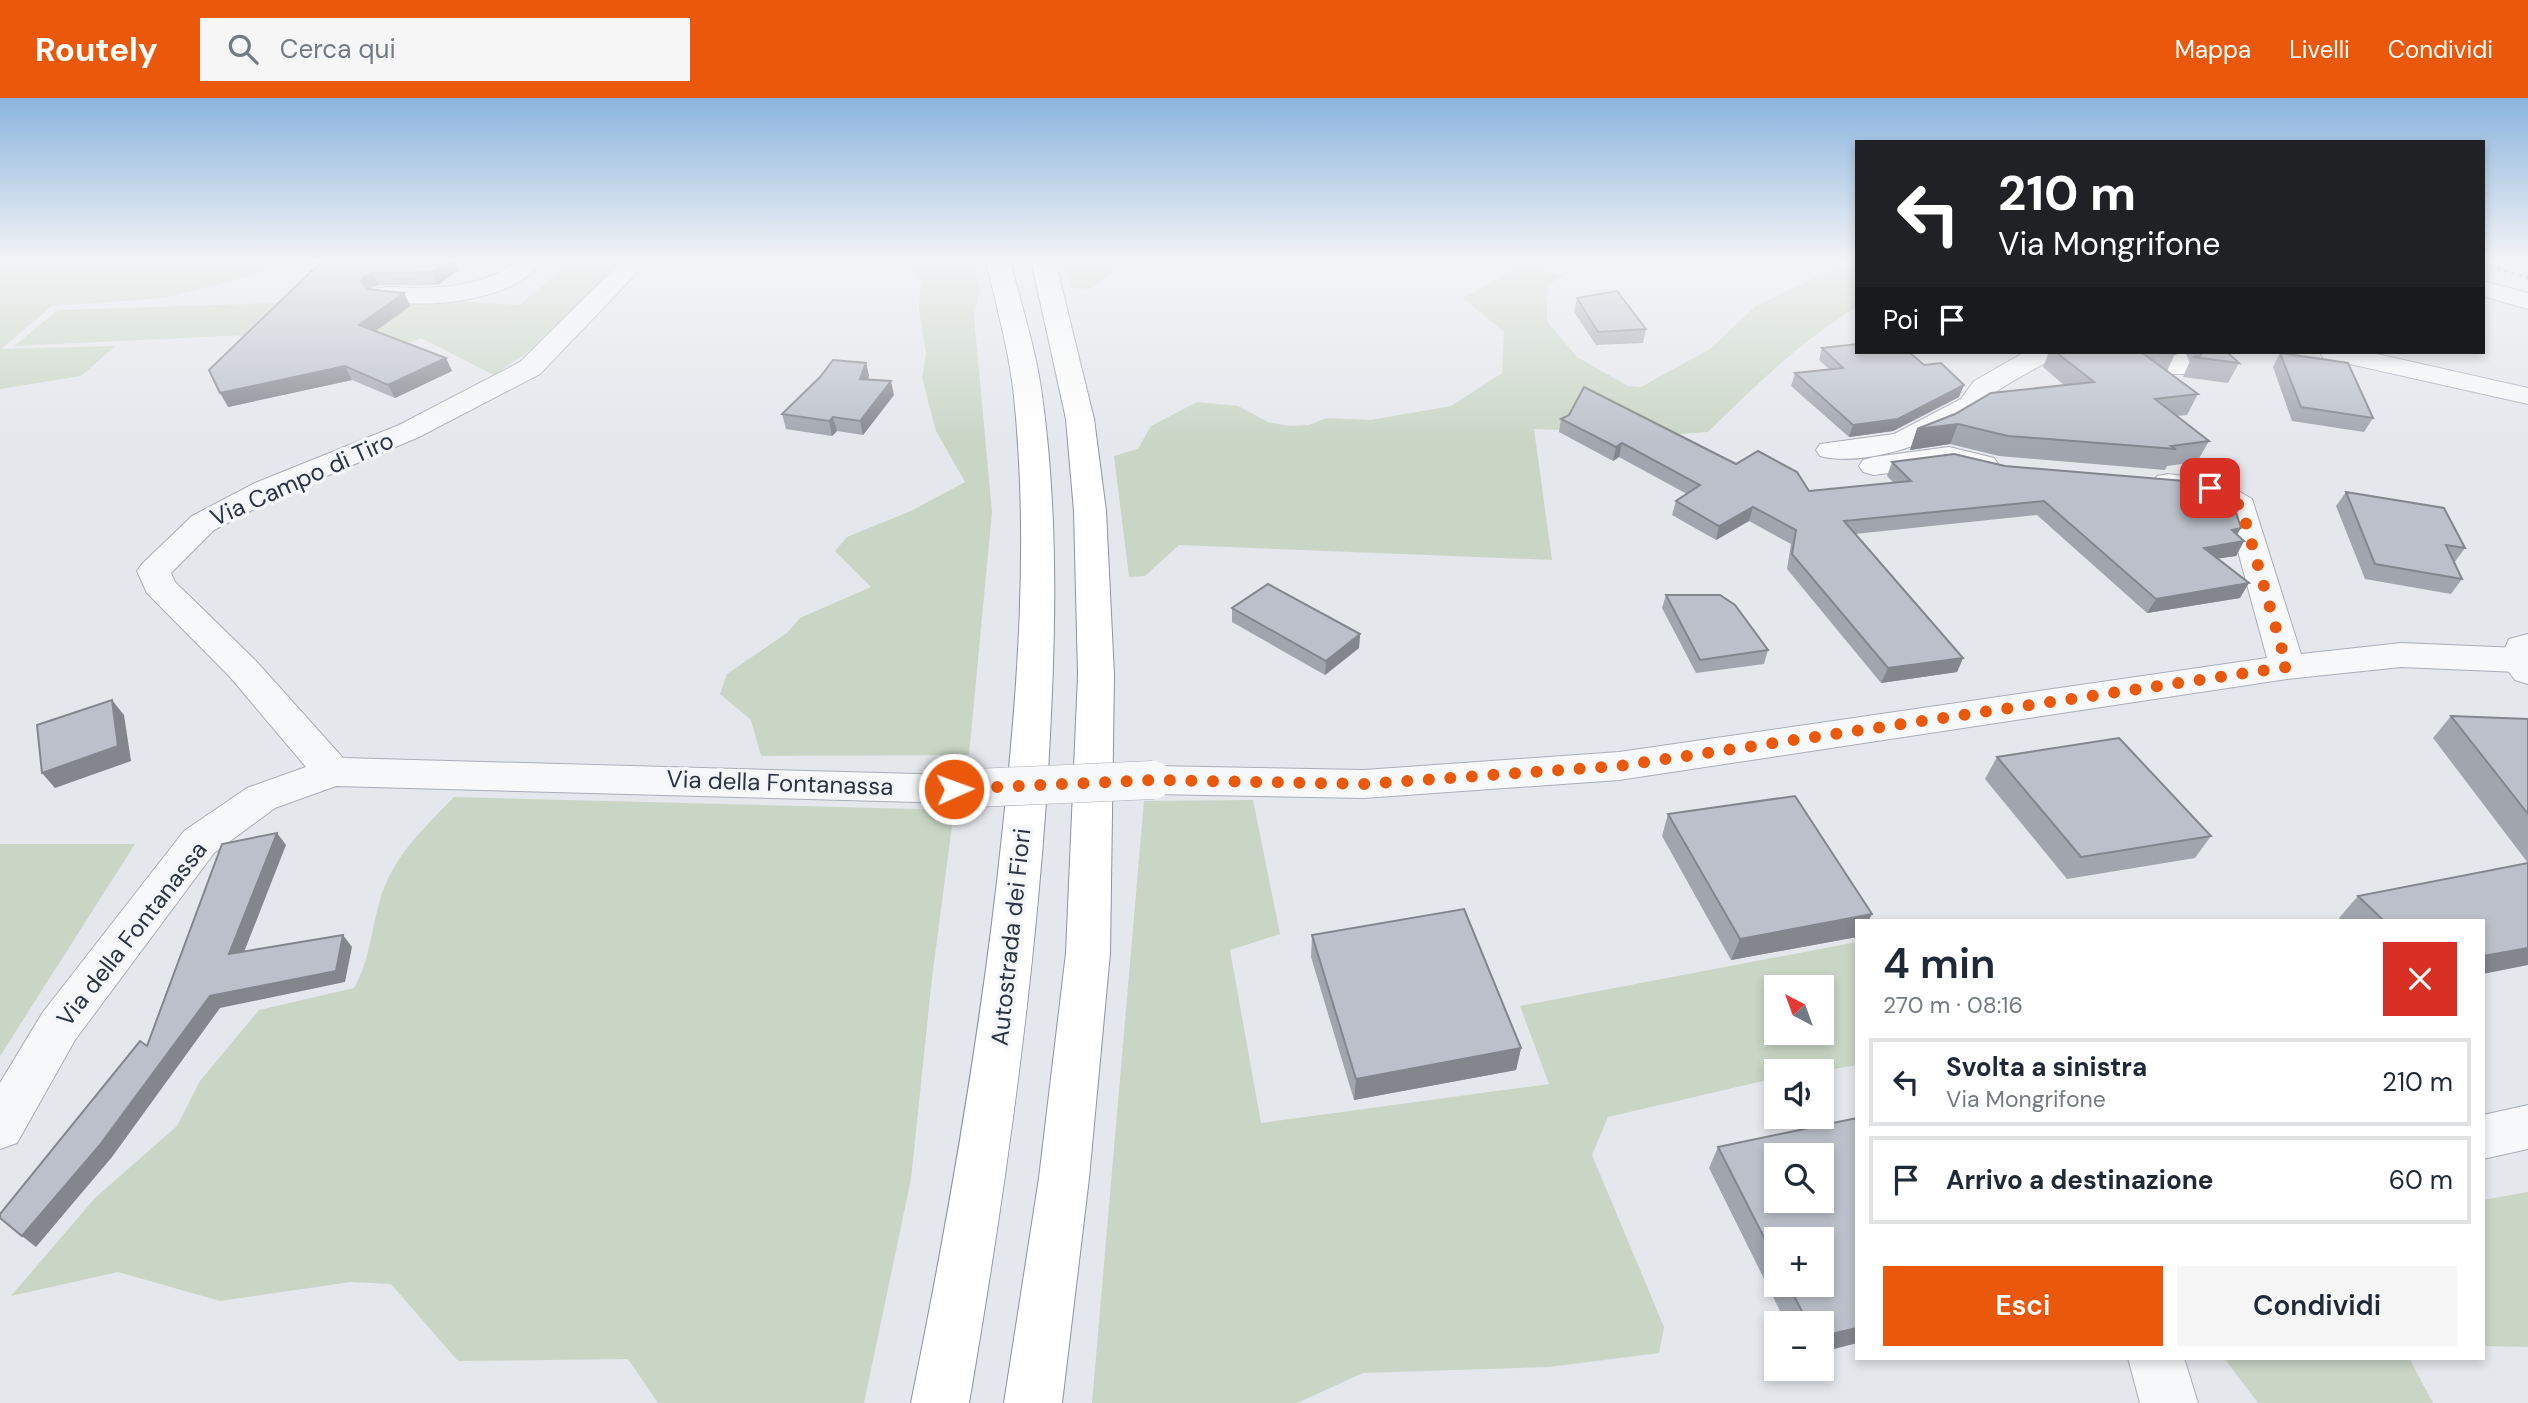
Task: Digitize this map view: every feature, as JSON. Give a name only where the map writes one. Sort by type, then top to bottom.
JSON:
[{"type":"highway","name":"Autostrada dei Fiori","points":[[940,1403],[965,1273],[1013,958],[1030,750],[1036,607],[1036,517],[1027,393],[1011,321]]},
{"type":"highway","points":[[1033,1403],[1064,1178],[1088,953],[1096,675],[1090,512],[1080,419],[1057,321]]},
{"type":"street","name":"Via Campo di Tiro","points":[[333,772],[243,669],[159,586],[154,571],[203,523],[266,491],[408,431],[530,368],[577,321]]},
{"type":"street","points":[[1831,450],[1866,448],[1903,441],[1971,405],[1984,387],[2005,372],[2040,354]]},
{"type":"street","points":[[2342,354],[2528,396]]},
{"type":"street","points":[[1874,466],[1949,456],[2009,469]]},
{"type":"street","points":[[2144,481],[2210,488],[2241,506],[2287,667]]},
{"type":"street","name":"Via della Fontanassa","points":[[0,1127],[59,1026],[199,842],[261,798],[333,772],[739,781],[954,789],[1153,780],[1364,784],[1619,766],[2287,667],[2401,655],[2525,659]]},
{"type":"street","points":[[2485,1136],[2528,1126]]},
{"type":"street","points":[[2157,1360],[2169,1403]]},
{"type":"green space","points":[[0,321],[34,321],[1,349],[115,346],[81,376],[0,389]]},
{"type":"green space","points":[[45,321],[284,321],[267,334],[14,346]]},
{"type":"green space","points":[[389,321],[560,321],[529,351],[494,375],[421,338],[397,348],[359,344]]},
{"type":"green space","points":[[921,321],[974,321],[992,512],[969,755],[761,756],[751,720],[720,694],[727,674],[787,633],[800,618],[871,587],[835,551],[847,537],[911,511],[965,482],[936,431],[922,378],[926,354]]},
{"type":"green space","points":[[1491,321],[1547,321],[1577,357],[1628,386],[1641,387],[1710,349],[1740,321],[1835,321],[1797,349],[1708,432],[1681,434],[1534,429],[1552,560],[1179,545],[1145,576],[1129,577],[1114,456],[1138,449],[1151,426],[1197,402],[1238,406],[1268,422],[1288,426],[1309,425],[1327,418],[1371,420],[1451,406],[1502,373],[1504,332]]},
{"type":"green space","points":[[454,797],[954,810],[932,978],[911,1179],[864,1403],[658,1403],[628,1359],[458,1361],[391,1284],[351,1282],[220,1301],[118,1272],[11,1296],[95,1198],[177,1126],[200,1081],[259,1010],[354,988],[366,960],[380,899],[392,871],[412,841]]},
{"type":"green space","points":[[1253,800],[1280,934],[1230,950],[1261,1123],[1549,1084],[1520,1006],[1855,942],[1855,1065],[1834,1069],[1834,1059],[1764,1059],[1764,1081],[1608,1117],[1592,1155],[1664,1327],[1659,1353],[1549,1367],[1363,1373],[1297,1403],[1092,1403],[1144,801]]},
{"type":"green space","points":[[0,844],[135,844],[0,1056]]},
{"type":"green space","points":[[2528,1192],[2528,1347],[2485,1346],[2485,1200]]},
{"type":"green space","points":[[2226,1360],[2410,1360],[2433,1403],[2258,1403]]},
{"type":"building","points":[[260,321],[365,321],[359,325],[446,358],[388,385],[345,366],[220,393],[209,370]]},
{"type":"building","points":[[1591,321],[1640,321],[1646,329],[1598,332]]},
{"type":"building","points":[[1855,344],[1855,354],[1911,354],[1924,365],[1941,363],[1964,385],[1898,419],[1853,425],[1795,373],[1843,368],[1822,348]]},
{"type":"building","points":[[2059,354],[2144,354],[2198,394],[2155,399],[2209,441],[2171,446],[2176,449],[2008,436],[1958,424],[1917,429],[1955,414],[1991,393],[2094,382]]},
{"type":"building","points":[[2229,354],[2239,363],[2193,357]]},
{"type":"building","points":[[2280,354],[2348,363],[2373,418],[2301,407]]},
{"type":"building","points":[[833,360],[866,363],[860,379],[891,381],[860,421],[833,417],[829,421],[782,414],[820,377]]},
{"type":"building","points":[[1584,387],[1736,464],[1758,451],[1797,472],[1809,491],[1911,481],[1892,462],[1954,454],[2005,466],[2197,482],[2212,487],[2233,503],[2241,528],[2232,530],[2244,541],[2204,548],[2249,583],[2156,599],[2044,501],[1844,521],[1963,658],[1888,668],[1792,554],[1796,530],[1753,507],[1719,526],[1676,501],[1700,485],[1622,443],[1616,447],[1561,419],[1569,415]]},
{"type":"building","points":[[2346,492],[2444,508],[2465,548],[2446,545],[2462,579],[2375,564]]},
{"type":"building","points":[[1268,584],[1360,634],[1326,661],[1232,608]]},
{"type":"building","points":[[1666,595],[1720,595],[1735,605],[1768,650],[1700,660]]},
{"type":"building","points":[[112,700],[118,746],[42,773],[37,725]]},
{"type":"building","points":[[2451,716],[2528,719],[2528,814]]},
{"type":"building","points":[[2119,738],[2211,836],[2081,857],[1997,757]]},
{"type":"building","points":[[1795,796],[1872,914],[1740,939],[1668,814]]},
{"type":"building","points":[[277,833],[229,954],[343,935],[336,971],[210,996],[99,1146],[22,1236],[0,1218],[0,1214],[140,1041],[147,1046],[222,844]]},
{"type":"building","points":[[2528,863],[2528,948],[2485,956],[2485,919],[2382,919],[2358,896]]},
{"type":"building","points":[[1464,909],[1521,1048],[1356,1079],[1312,935]]},
{"type":"building","points":[[1855,1118],[1855,1328],[1834,1333],[1834,1311],[1802,1311],[1795,1297],[1834,1297],[1834,1227],[1764,1227],[1764,1237],[1718,1147],[1804,1129],[1834,1129],[1834,1123]]},
{"type":"route","points":[[954,789],[1153,780],[1364,784],[1619,766],[2287,667],[2241,506],[2210,488]]}]
